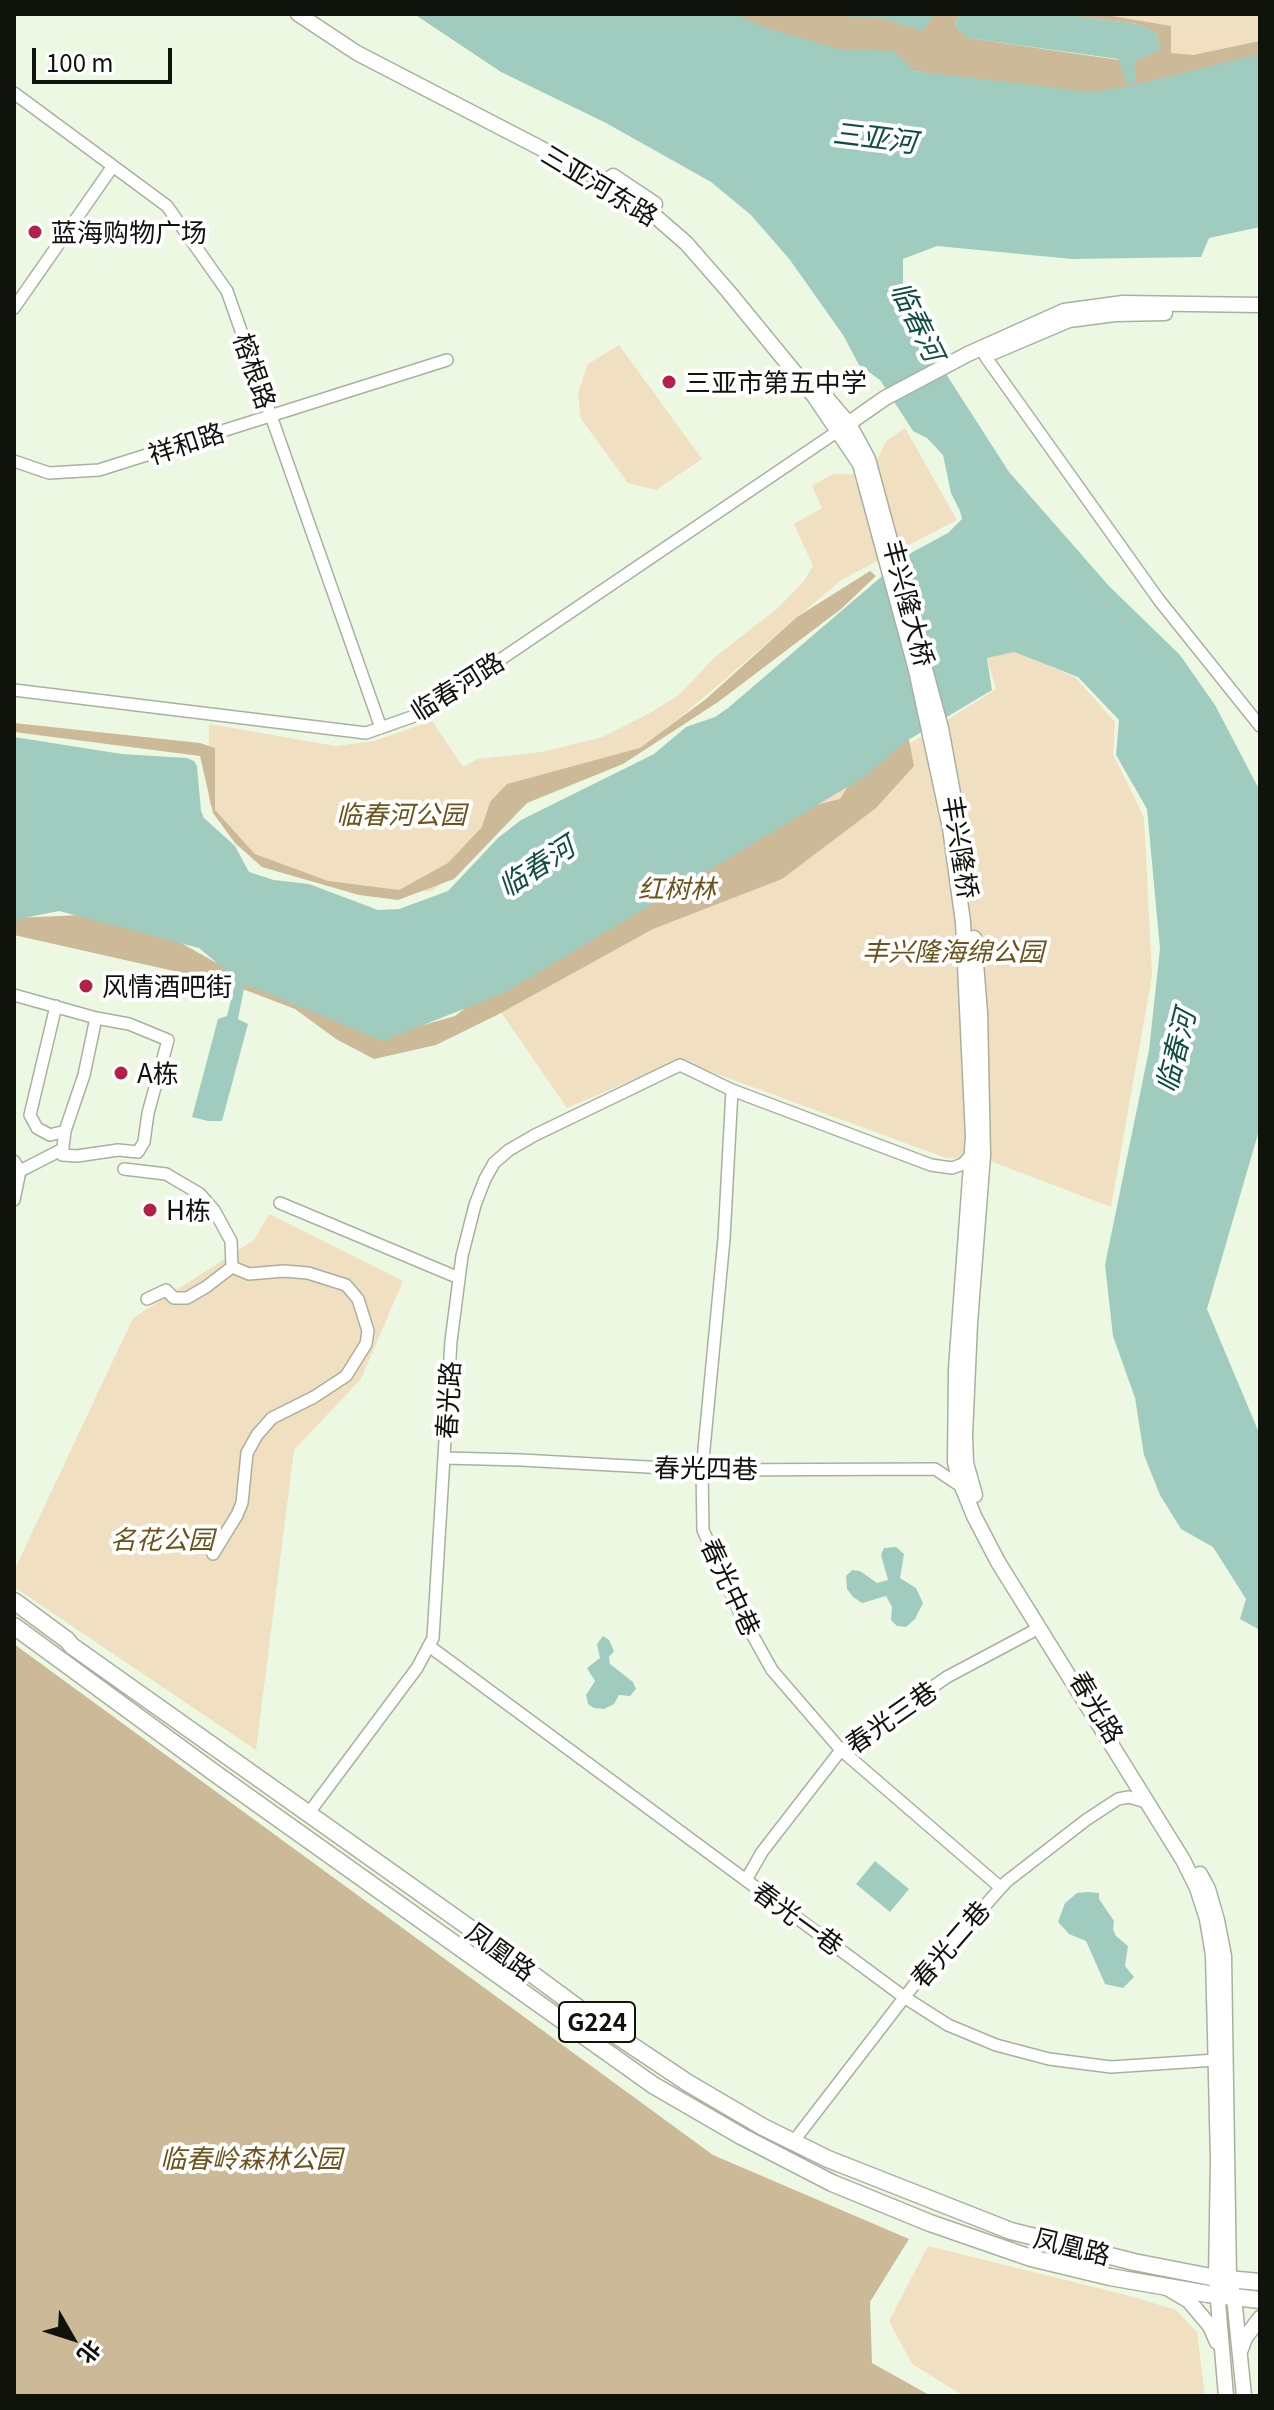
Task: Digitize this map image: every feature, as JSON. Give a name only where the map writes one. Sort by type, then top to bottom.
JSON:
[{"type":"highway","name":"凤凰路","points":[[14,1601],[72,1646],[604,2027],[688,2083],[793,2142],[928,2201],[1011,2231],[1134,2262],[1260,2282]]},
{"type":"highway","name":"凤凰路","points":[[14,1626],[653,2085],[741,2136],[832,2183],[930,2223],[1031,2258],[1110,2277],[1260,2300]]},
{"type":"main road","name":"三亚河东路","points":[[298,14],[357,53],[602,180],[648,210],[686,243],[814,396],[847,429]]},
{"type":"main road","name":"三亚河东路","points":[[314,14],[359,46],[578,158],[643,195],[703,248],[847,429]]},
{"type":"main road","points":[[847,429],[887,402],[1064,311],[1123,303],[1260,305]]},
{"type":"main road","points":[[975,357],[1069,320],[1115,314],[1260,314]]},
{"type":"main road","name":"丰兴隆大桥","points":[[847,429],[864,462],[939,749]]},
{"type":"main road","name":"丰兴隆桥","points":[[939,749],[970,953],[978,1138]]},
{"type":"main road","name":"春光路","points":[[978,1138],[972,1154],[954,1421],[955,1462],[962,1487],[998,1562],[1183,1860],[1197,1888],[1207,1919],[1213,1955],[1222,2278]]},
{"type":"main road","name":"春光路","points":[[978,1138],[967,1370],[966,1463],[985,1517],[1009,1563],[1208,1889],[1224,1956],[1222,2278]]},
{"type":"main road","points":[[1222,2278],[1240,2353],[1244,2396]]},
{"type":"main road","points":[[1163,2286],[1189,2301],[1200,2313],[1210,2326],[1222,2353]]},
{"type":"main road","points":[[1226,2296],[1222,2353],[1226,2396]]},
{"type":"main road","points":[[1240,2353],[1245,2338],[1260,2318]]},
{"type":"street","name":"榕根路","points":[[14,93],[167,206],[227,291],[381,728]]},
{"type":"street","points":[[14,308],[113,166]]},
{"type":"street","points":[[975,357],[1159,600],[1260,726]]},
{"type":"street","name":"祥和路","points":[[14,461],[49,473],[99,470],[447,360]]},
{"type":"street","name":"临春河路","points":[[14,690],[366,733],[420,714],[847,429]]},
{"type":"street","points":[[14,995],[129,1024],[168,1040],[148,1113],[144,1142],[138,1152],[118,1150],[62,1155],[65,1131],[84,1075],[96,1018]]},
{"type":"street","points":[[56,1006],[30,1115],[37,1128],[50,1135],[65,1131]]},
{"type":"street","name":"春光路","points":[[308,1814],[417,1668],[429,1646],[436,1614],[451,1341],[459,1278],[475,1205],[494,1163],[535,1135],[680,1065],[732,1090]]},
{"type":"street","points":[[732,1090],[931,1165],[952,1168],[963,1164],[972,1154]]},
{"type":"street","name":"春光中巷","points":[[732,1090],[724,1239],[702,1470],[703,1530],[739,1611],[772,1670],[841,1750],[1000,1887]]},
{"type":"street","points":[[14,1200],[17,1166],[63,1149]]},
{"type":"street","points":[[124,1169],[166,1174],[200,1194],[214,1210],[231,1241],[232,1267]]},
{"type":"street","points":[[280,1203],[459,1278]]},
{"type":"street","points":[[147,1299],[166,1290],[174,1298],[187,1298],[232,1267]]},
{"type":"street","points":[[213,1554],[242,1503],[247,1453],[257,1435],[272,1418],[314,1397],[346,1376],[362,1353],[368,1331],[358,1299],[346,1285],[308,1273],[284,1271],[249,1274],[232,1267]]},
{"type":"street","name":"春光四巷","points":[[445,1458],[702,1470],[935,1469],[962,1487]]},
{"type":"street","name":"春光三巷","points":[[746,1880],[762,1852],[841,1750],[947,1677],[1039,1628]]},
{"type":"street","name":"春光一巷","points":[[429,1646],[939,2020],[996,2045],[1049,2059],[1111,2067],[1216,2060]]},
{"type":"street","name":"春光二巷","points":[[793,2142],[904,1997],[1000,1887],[1063,1837],[1118,1799],[1129,1797],[1146,1802]]},
{"type":"green space","points":[[721,14],[845,14],[850,17],[878,17],[923,30],[934,14],[959,14],[955,25],[968,38],[1133,62],[1160,50],[1157,33],[1137,24],[1060,14],[1100,14],[1171,26],[1171,53],[1193,55],[1260,41],[1260,60],[1079,102],[832,55]]},
{"type":"green space","points":[[1009,14],[1260,14],[1260,43],[1214,55],[1169,58]]},
{"type":"green space","points":[[619,345],[702,459],[656,490],[628,483],[581,419],[578,393],[588,364]]},
{"type":"green space","name":"临春河公园","points":[[905,428],[957,520],[841,580],[650,743],[496,815],[468,861],[432,891],[358,890],[253,860],[255,854],[209,804],[209,724],[336,746],[374,741],[432,721],[463,767],[478,759],[542,752],[603,737],[650,713],[679,695],[715,657],[778,608],[804,581],[813,566],[794,524],[822,508],[812,486],[833,474],[879,475],[875,464],[886,441]]},
{"type":"green space","points":[[870,571],[876,576],[841,609],[718,702],[623,764],[527,803],[454,879],[398,900],[359,895],[262,867],[235,843],[213,813],[200,756],[14,732],[14,723],[200,743],[215,748],[215,810],[255,854],[328,881],[399,890],[448,863],[482,827],[490,802],[507,784],[640,748],[706,699],[797,617]]},
{"type":"green space","name":"丰兴隆海绵公园","points":[[1012,651],[1075,677],[1115,722],[1113,754],[1144,817],[1152,976],[1111,1207],[990,1161],[946,1158],[679,1060],[567,1108],[496,1005],[996,689],[987,658]]},
{"type":"green space","name":"红树林","points":[[897,677],[914,766],[876,808],[782,879],[653,929],[436,1045],[374,1059],[336,1039],[295,1009],[227,983],[14,935],[14,918],[81,915],[165,934],[222,966],[381,1037],[455,1016],[552,941],[804,808],[840,799],[864,760]]},
{"type":"green space","name":"名花公园","points":[[269,1214],[403,1281],[361,1379],[294,1450],[256,1750],[14,1587],[14,1571],[133,1318],[254,1240]]},
{"type":"green space","name":"临春岭森林公园","points":[[14,1644],[713,2155],[909,2239],[870,2302],[872,2363],[931,2396],[14,2396]]},
{"type":"green space","points":[[928,2246],[1176,2310],[1197,2332],[1205,2396],[964,2396],[912,2364],[889,2321]]},
{"type":"water","points":[[414,14],[736,14],[763,27],[839,49],[894,51],[915,71],[1090,92],[1126,87],[1260,54],[1260,227],[1209,238],[1201,257],[1072,259],[937,246],[903,259],[903,287],[932,352],[1009,472],[1109,586],[1180,655],[1215,705],[1260,791],[1260,1127],[1207,1309],[1260,1435],[1260,1630],[1240,1619],[1246,1599],[1213,1547],[1181,1529],[1160,1495],[1144,1455],[1135,1398],[1113,1336],[1105,1265],[1149,1050],[1160,949],[1147,809],[1116,755],[1119,720],[1078,677],[1014,652],[987,658],[992,690],[905,742],[864,777],[504,993],[383,1041],[245,984],[238,1019],[248,1024],[222,1121],[192,1117],[218,1019],[227,1016],[236,979],[199,948],[59,911],[14,920],[14,737],[122,754],[194,761],[204,818],[235,846],[249,872],[274,880],[309,884],[378,910],[399,909],[448,891],[498,838],[521,820],[654,754],[686,727],[715,717],[728,708],[909,554],[948,533],[962,519],[951,493],[943,455],[927,438],[913,431],[880,380],[859,365],[843,335],[790,260],[751,215],[711,182],[606,123],[501,72]]},
{"type":"water","points":[[845,14],[934,14],[923,31],[878,17],[850,17]]},
{"type":"water","points":[[959,14],[1060,14],[1137,24],[1157,33],[1160,50],[1134,62],[1137,82],[1127,85],[1118,59],[967,38],[955,25]]},
{"type":"water","points":[[896,1547],[904,1554],[900,1578],[916,1588],[923,1603],[915,1619],[906,1627],[897,1626],[891,1620],[892,1607],[886,1596],[862,1603],[847,1589],[846,1576],[852,1570],[860,1571],[877,1583],[888,1580],[881,1555],[884,1548]]},
{"type":"water","points":[[603,1636],[609,1640],[614,1651],[609,1657],[610,1664],[633,1682],[636,1689],[630,1696],[619,1695],[614,1704],[604,1709],[588,1704],[586,1695],[595,1681],[587,1668],[600,1658],[597,1644]]},
{"type":"water","points":[[875,1861],[909,1889],[890,1912],[856,1884]]},
{"type":"water","points":[[1077,1893],[1099,1893],[1099,1899],[1114,1921],[1116,1936],[1128,1946],[1125,1966],[1134,1977],[1123,1988],[1105,1984],[1086,1941],[1069,1934],[1058,1922],[1065,1903]]},
{"type":"place","name":"蓝海购物广场","points":[[35,232]]},
{"type":"place","name":"三亚市第五中学","points":[[669,382]]},
{"type":"place","name":"风情酒吧街","points":[[86,986]]},
{"type":"place","name":"A栋","points":[[121,1073]]},
{"type":"place","name":"H栋","points":[[150,1210]]},
{"type":"water label","name":"三亚河","points":[[875,137]]},
{"type":"water label","name":"临春河","points":[[918,321]]},
{"type":"water label","name":"临春河","points":[[536,866]]},
{"type":"water label","name":"临春河","points":[[1175,1051]]}]
